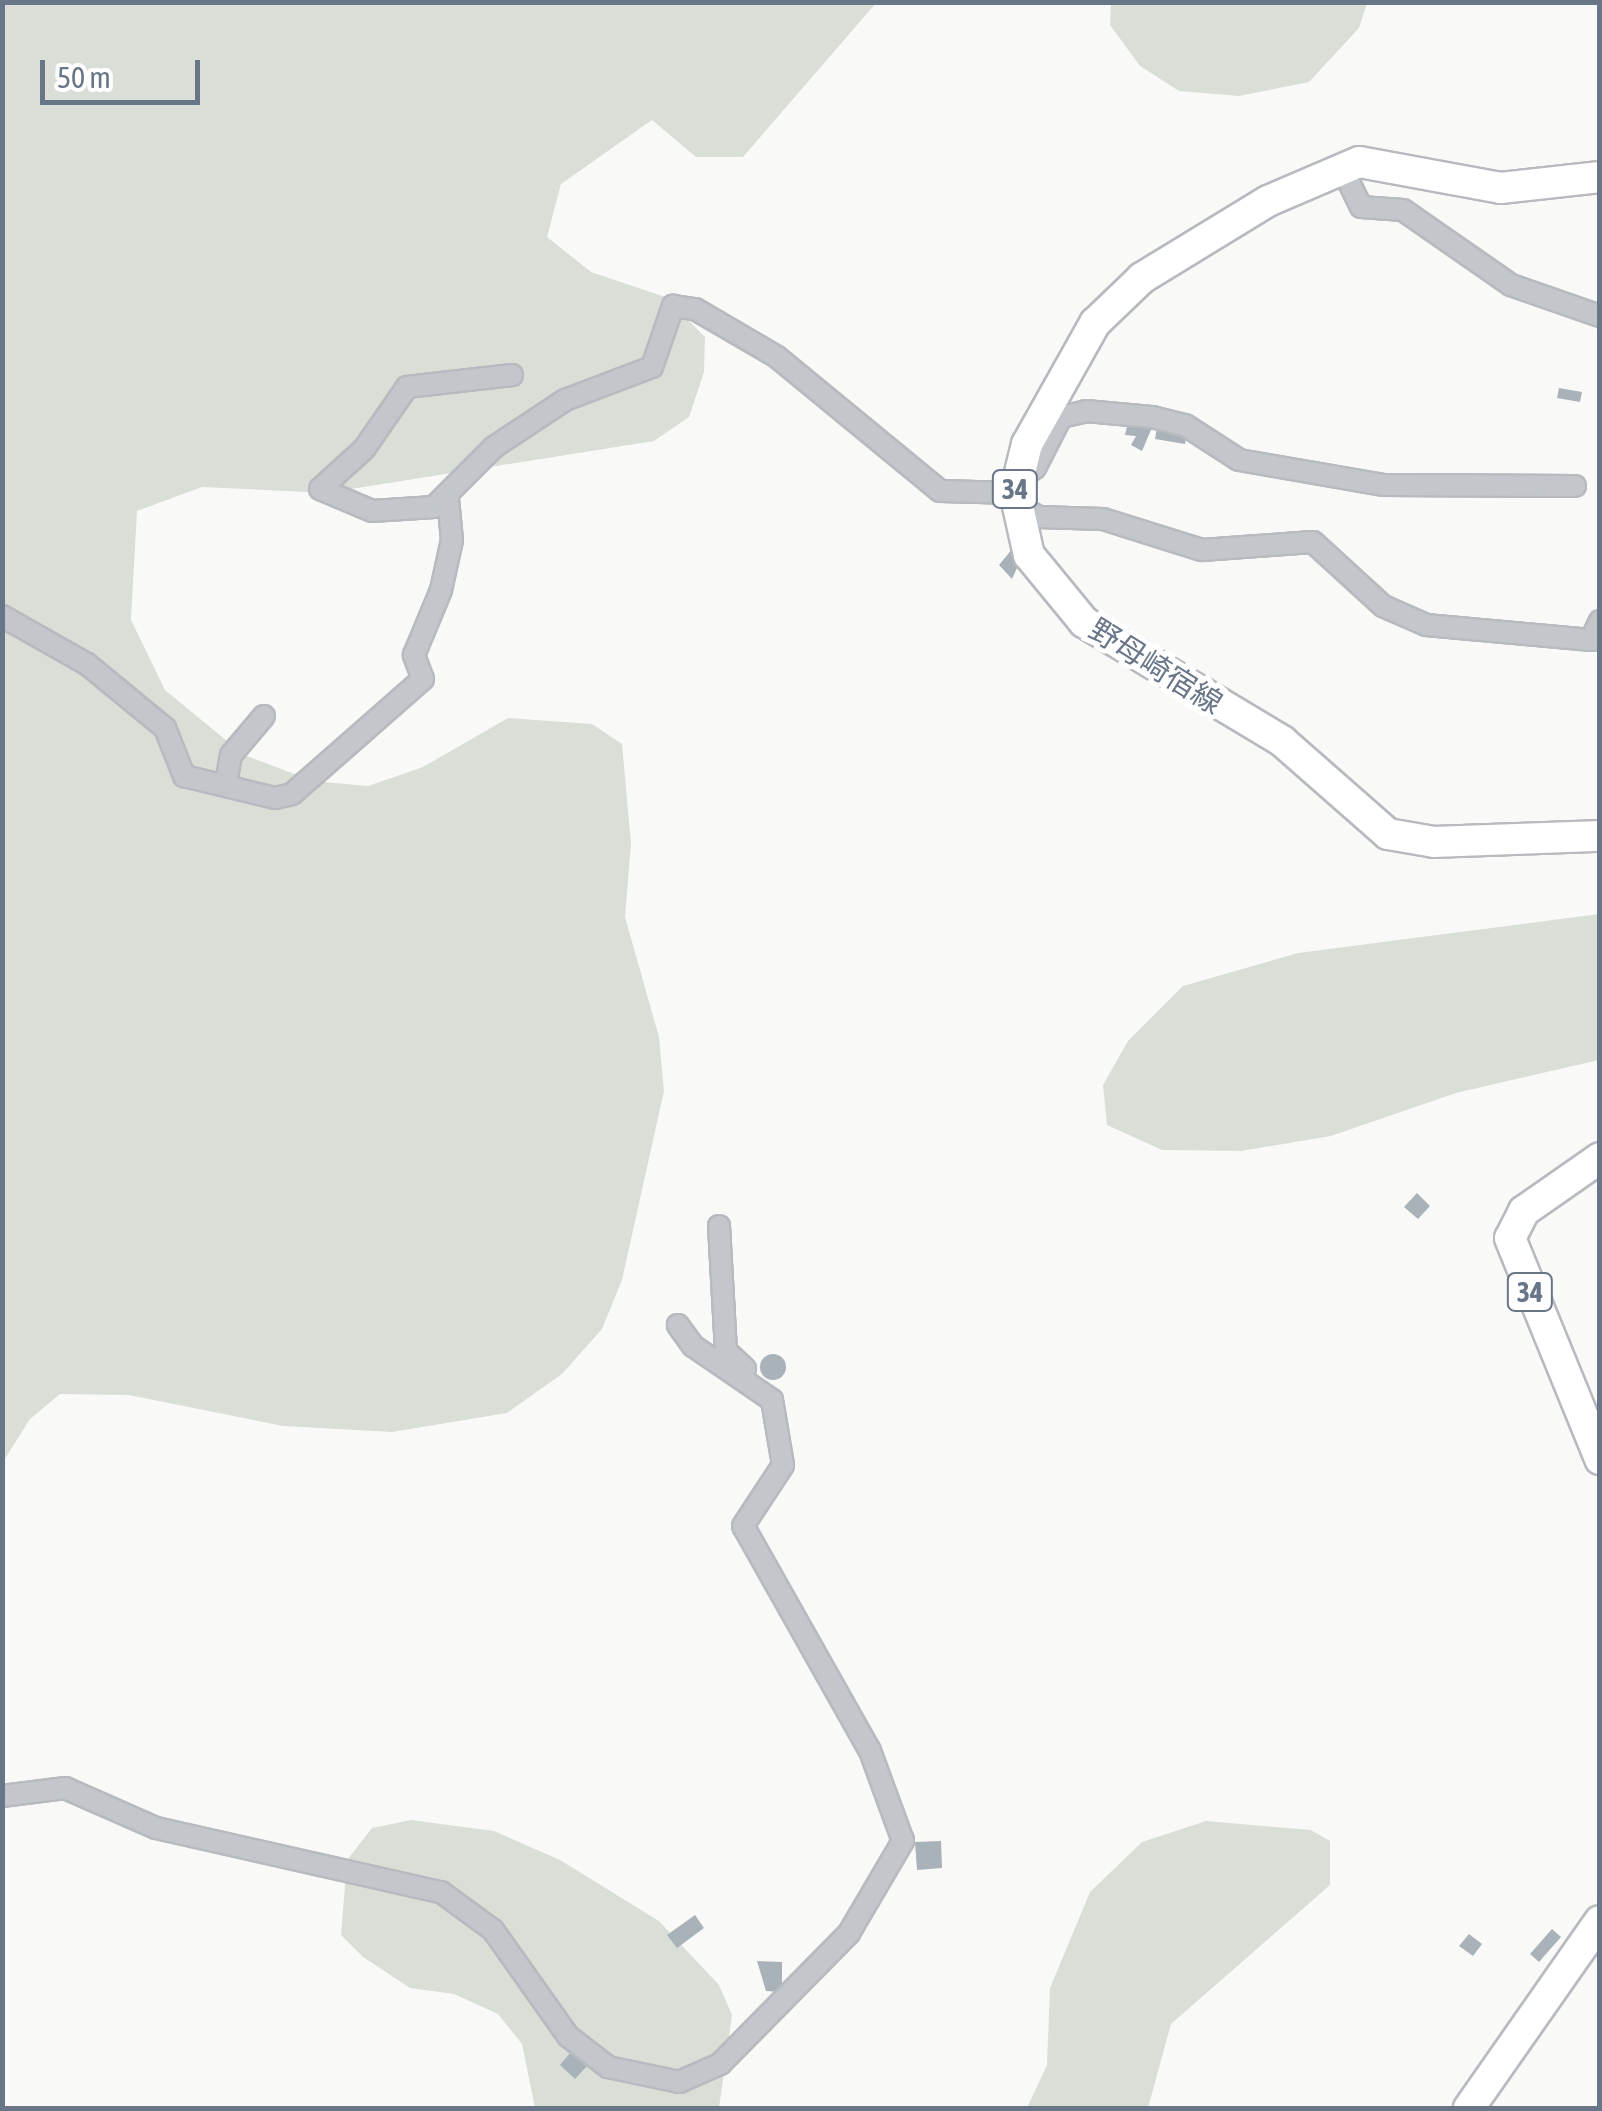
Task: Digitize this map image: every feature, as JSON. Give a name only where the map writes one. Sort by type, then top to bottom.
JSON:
[{"type":"main road","name":"34","points":[[1015,492],[1078,348],[1115,302],[1207,237],[1342,168],[1372,162],[1501,188],[1600,177]]},
{"type":"main road","name":"野母崎宿線","points":[[1015,492],[1029,556],[1084,622],[1282,741],[1388,834],[1434,842],[1600,836]]},
{"type":"main road","name":"34","points":[[1600,1158],[1524,1211],[1510,1238],[1600,1459]]},
{"type":"main road","points":[[1470,2108],[1600,1921]]},
{"type":"street","points":[[1342,168],[1361,206],[1403,210],[1511,285],[1600,316]]},
{"type":"street","points":[[512,375],[407,387],[364,449],[319,486],[379,512],[414,512],[448,499],[494,446],[566,400],[652,367],[674,306],[694,310],[778,357],[940,491],[1015,492],[1038,517],[1103,520],[1202,550],[1313,542],[1383,606],[1426,625],[1591,640],[1600,621]]},
{"type":"street","points":[[1015,492],[1036,468],[1062,416],[1086,411],[1152,416],[1186,425],[1239,460],[1383,485],[1574,486]]},
{"type":"street","points":[[2,616],[87,664],[165,728],[184,776],[275,798],[292,794],[423,679],[414,655],[441,590],[452,540],[448,499]]},
{"type":"street","points":[[226,784],[232,755],[264,716]]},
{"type":"street","points":[[2,1796],[65,1788],[156,1828],[441,1892],[493,1930],[568,2036],[608,2068],[651,2081],[708,2073],[747,2043],[848,1933],[903,1840],[870,1751],[742,1526],[783,1465],[772,1400],[726,1352],[719,1226]]},
{"type":"street","points":[[678,1325],[693,1346],[772,1400]]},
{"type":"shaded area","points":[[1111,2],[1367,3],[1359,28],[1309,82],[1239,96],[1179,91],[1140,66],[1110,25]]},
{"type":"shaded area","points":[[3,3],[876,3],[743,157],[696,157],[652,120],[561,184],[547,237],[591,272],[665,297],[705,337],[704,372],[689,417],[654,441],[326,493],[202,487],[137,511],[131,620],[165,690],[244,755],[313,781],[368,786],[423,767],[508,718],[592,724],[622,744],[631,843],[625,917],[659,1037],[664,1091],[622,1280],[602,1329],[562,1374],[507,1413],[392,1432],[283,1426],[129,1395],[60,1394],[30,1419],[3,1462]]},
{"type":"shaded area","points":[[1599,914],[1599,1060],[1456,1093],[1331,1136],[1241,1151],[1162,1150],[1107,1125],[1103,1085],[1128,1041],[1183,986],[1298,953]]},
{"type":"shaded area","points":[[411,1820],[494,1831],[560,1860],[659,1921],[719,1985],[732,2015],[719,2108],[535,2108],[522,2044],[498,2014],[454,1994],[410,1988],[363,1957],[341,1935],[347,1860],[372,1828]]},
{"type":"shaded area","points":[[1206,1821],[1311,1830],[1330,1841],[1330,1885],[1171,2024],[1148,2108],[1027,2108],[1047,2065],[1050,1988],[1090,1892],[1142,1842]]},
{"type":"building","points":[[1559,388],[1582,392],[1580,402],[1557,398]]},
{"type":"building","points":[[1128,422],[1153,425],[1142,451],[1131,445],[1136,436],[1125,435]]},
{"type":"building","points":[[1157,427],[1187,432],[1185,444],[1155,439]]},
{"type":"building","points":[[1013,548],[1021,559],[1012,579],[999,565]]},
{"type":"building","points":[[1417,1193],[1430,1206],[1418,1219],[1404,1207]]},
{"type":"building","points":[[773,1354],[782,1358],[786,1367],[782,1376],[773,1380],[764,1376],[760,1367],[764,1358]]},
{"type":"building","points":[[941,1841],[942,1868],[917,1870],[915,1842]]},
{"type":"building","points":[[695,1915],[704,1928],[677,1948],[667,1935]]},
{"type":"building","points":[[1552,1929],[1561,1937],[1539,1962],[1530,1954]]},
{"type":"building","points":[[1469,1934],[1482,1944],[1473,1956],[1459,1946]]},
{"type":"building","points":[[757,1961],[782,1962],[782,1992],[766,1991]]},
{"type":"building","points":[[571,2052],[587,2066],[575,2079],[560,2065]]}]
